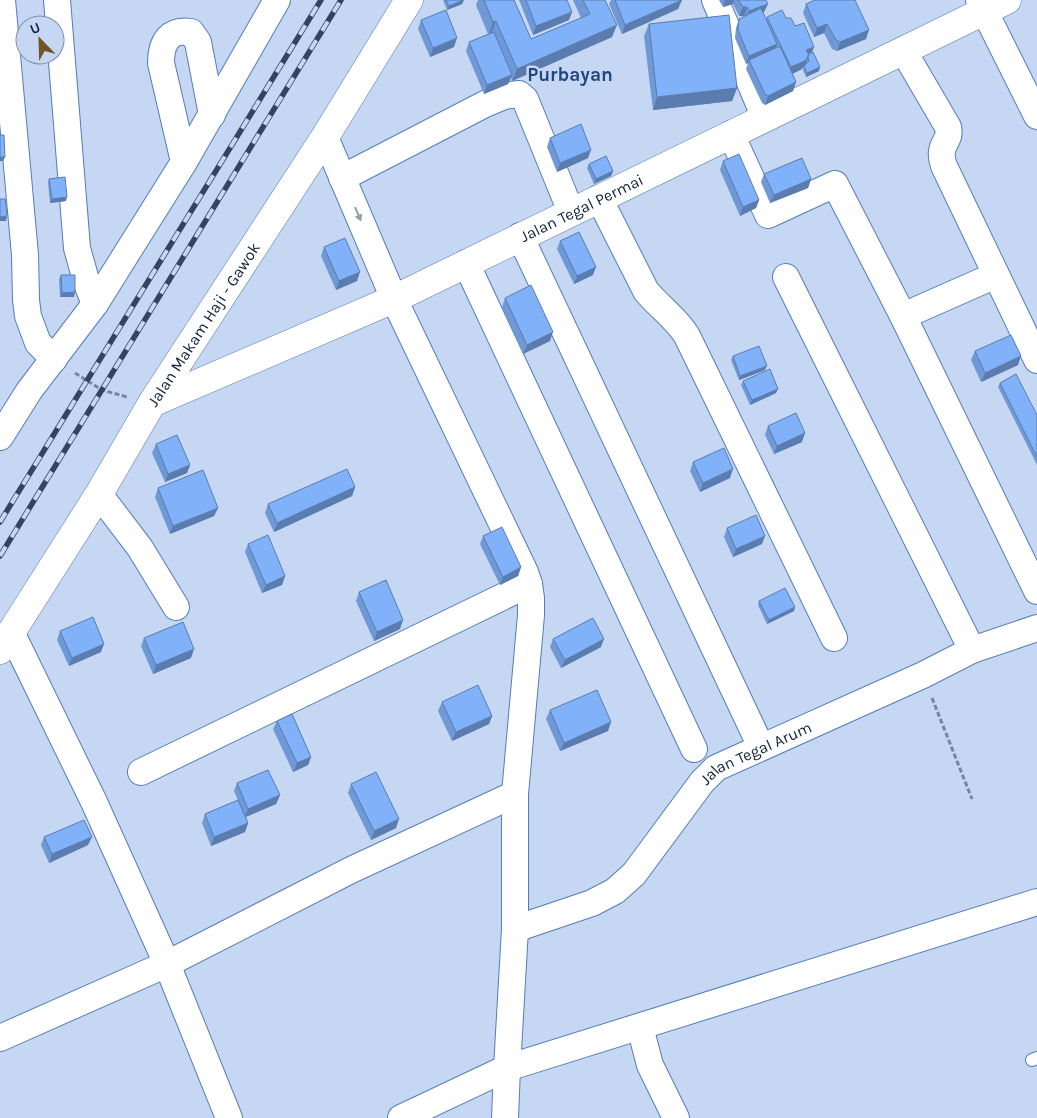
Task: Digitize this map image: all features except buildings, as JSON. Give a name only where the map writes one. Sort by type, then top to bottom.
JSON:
[{"type":"street","points":[[2,0],[25,255],[28,316],[38,343],[54,360]]},
{"type":"street","points":[[58,0],[77,248],[95,304]]},
{"type":"street","points":[[0,436],[29,391],[95,304],[184,162],[277,0]]},
{"type":"street","name":"Jalan Makam Haji - Gawok","points":[[6,641],[99,494],[152,404],[325,137],[409,0]]},
{"type":"street","points":[[715,0],[765,118]]},
{"type":"street","points":[[990,4],[1037,116]]},
{"type":"street","name":"Jalan Tegal Permai","points":[[152,404],[394,299],[903,50],[990,4]]},
{"type":"street","points":[[184,162],[161,63],[161,53],[170,35],[178,32],[191,32],[198,42],[212,115]]},
{"type":"street","points":[[903,50],[948,127],[949,134],[943,145],[942,159],[1037,360]]},
{"type":"street","points":[[342,178],[485,104],[504,96],[519,94],[525,99],[571,212]]},
{"type":"street","points":[[731,134],[768,215],[835,184],[903,316],[1037,591]]},
{"type":"street","points":[[325,137],[394,299],[529,584],[531,598],[530,632],[514,794],[515,929],[505,1118]]},
{"type":"street","points":[[599,198],[646,291],[680,326],[687,336],[834,638]]},
{"type":"street","points":[[520,236],[761,747]]},
{"type":"street","points":[[466,263],[694,749]]},
{"type":"street","points":[[903,316],[996,275]]},
{"type":"street","points":[[786,277],[972,650]]},
{"type":"street","points":[[99,494],[140,548],[176,607]]},
{"type":"street","points":[[141,772],[529,584]]},
{"type":"street","name":"Jalan Tegal Arum","points":[[515,929],[592,903],[615,892],[634,874],[708,774],[716,768],[922,675],[972,650],[1037,628]]},
{"type":"street","points":[[6,641],[94,802],[167,964],[229,1118]]},
{"type":"street","points":[[0,1038],[167,964],[351,870],[514,794]]},
{"type":"street","points":[[401,1118],[507,1068],[1037,902]]},
{"type":"street","points":[[640,1026],[650,1065],[676,1118]]},
{"type":"path","points":[[54,360],[102,390],[152,404]]},
{"type":"path","points":[[922,675],[972,799]]},
{"type":"railway","points":[[0,522],[321,0]]},
{"type":"railway","points":[[0,556],[341,0]]},
{"type":"district","name":"Purbayan","points":[[570,75]]}]
